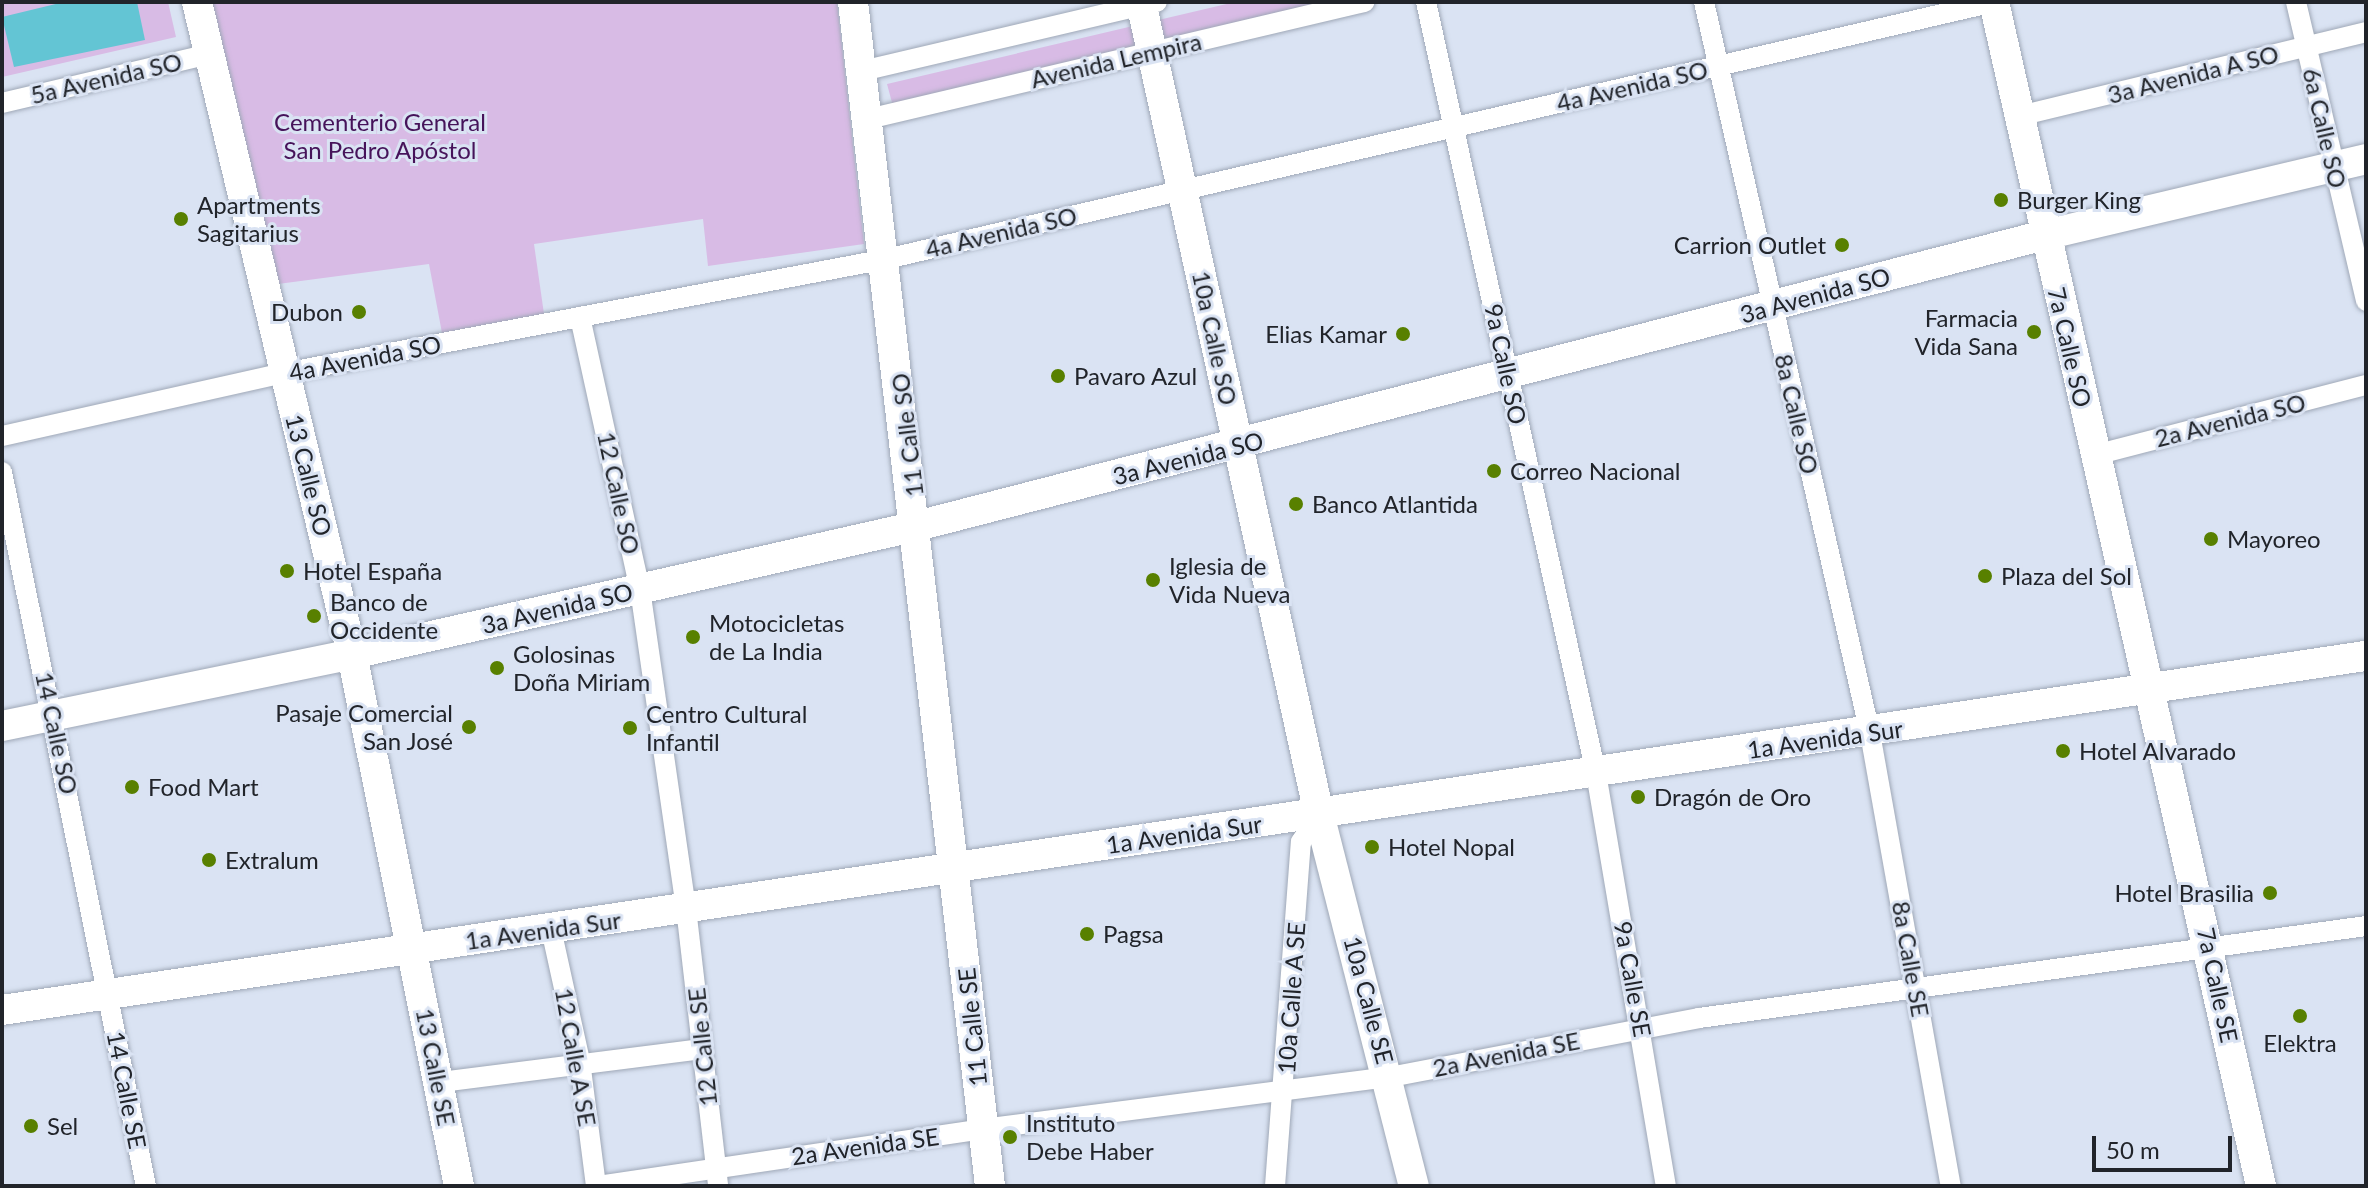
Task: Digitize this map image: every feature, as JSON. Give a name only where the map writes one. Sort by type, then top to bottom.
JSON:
[{"type":"street","name":"13 Calle SO","points":[[197,2],[352,654],[411,949]]},
{"type":"street","name":"11 Calle SO","points":[[853,2],[886,259],[954,868]]},
{"type":"street","name":"Avenida Lempira","points":[[868,119],[1364,2]]},
{"type":"street","name":"9a Calle SO","points":[[1426,2],[1596,773]]},
{"type":"street","name":"8a Calle SO","points":[[1704,2],[1870,733]]},
{"type":"street","name":"4a Avenida SO","points":[[2,436],[284,373],[886,259],[1994,2]]},
{"type":"street","name":"7a Calle SO","points":[[1994,2],[2095,455],[2153,690]]},
{"type":"street","name":"6a Calle SO","points":[[2296,2],[2366,301]]},
{"type":"street","name":"Avenida Lempira","points":[[862,71],[1146,3]]},
{"type":"street","name":"10a Calle SO","points":[[1146,3],[1152,52],[1319,814]]},
{"type":"street","name":"3a Avenida A SO","points":[[2019,116],[2366,32]]},
{"type":"street","name":"5a Avenida SO","points":[[2,103],[209,54]]},
{"type":"street","name":"3a Avenida SO","points":[[2,726],[352,654],[917,526],[2045,235],[2366,159]]},
{"type":"street","name":"12 Calle SO","points":[[580,317],[640,589],[686,908]]},
{"type":"street","name":"2a Avenida SO","points":[[2095,455],[2366,385]]},
{"type":"street","name":"14 Calle SO","points":[[2,472],[109,995]]},
{"type":"street","name":"1a Avenida Sur","points":[[2,1010],[1870,733],[2366,656]]},
{"type":"street","name":"7a Calle SE","points":[[2153,690],[2261,1186]]},
{"type":"street","name":"8a Calle SE","points":[[1870,733],[1951,1186]]},
{"type":"street","name":"9a Calle SE","points":[[1596,773],[1643,1028],[1666,1186]]},
{"type":"street","name":"10a Calle SE","points":[[1319,814],[1390,1077],[1414,1186]]},
{"type":"street","name":"10a Calle A SE","points":[[1275,1186],[1285,1091],[1301,842],[1319,814]]},
{"type":"street","name":"11 Calle SE","points":[[954,868],[990,1186]]},
{"type":"street","name":"12 Calle SE","points":[[686,908],[717,1177]]},
{"type":"street","name":"2a Avenida SE","points":[[597,1186],[717,1177],[983,1129],[1390,1077],[1643,1028],[2210,945],[2366,926]]},
{"type":"street","name":"12 Calle A SE","points":[[551,929],[580,1061],[597,1186]]},
{"type":"street","name":"13 Calle SE","points":[[411,949],[441,1082],[459,1186]]},
{"type":"street","name":"14 Calle SE","points":[[109,995],[146,1186]]},
{"type":"street","points":[[441,1082],[580,1061],[702,1049]]},
{"type":"green space","points":[[2,2],[168,2],[176,37],[2,77]]},
{"type":"green space","name":"Cementerio General San Pedro Apóstol","points":[[210,2],[837,2],[864,244],[708,266],[703,219],[534,244],[544,314],[442,333],[429,264],[278,284]]},
{"type":"green space","points":[[1235,2],[1364,2],[894,110],[887,84]]},
{"type":"water","points":[[64,2],[137,2],[145,40],[14,67],[2,17]]},
{"type":"place","name":"Burger King","points":[[2001,200]]},
{"type":"place","name":"Apartments Sagitarius","points":[[181,219]]},
{"type":"place","name":"Carrion Outlet","points":[[1842,245]]},
{"type":"place","name":"Dubon","points":[[359,312]]},
{"type":"place","name":"Farmacia Vida Sana","points":[[2034,332]]},
{"type":"place","name":"Elias Kamar","points":[[1403,334]]},
{"type":"place","name":"Pavaro Azul","points":[[1058,376]]},
{"type":"place","name":"Correo Nacional","points":[[1494,471]]},
{"type":"place","name":"Banco Atlantida","points":[[1296,504]]},
{"type":"place","name":"Mayoreo","points":[[2211,539]]},
{"type":"place","name":"Hotel España","points":[[287,571]]},
{"type":"place","name":"Plaza del Sol","points":[[1985,576]]},
{"type":"place","name":"Iglesia de Vida Nueva","points":[[1153,580]]},
{"type":"place","name":"Banco de Occidente","points":[[314,616]]},
{"type":"place","name":"Motocicletas de La India","points":[[693,637]]},
{"type":"place","name":"Golosinas Doña Miriam","points":[[497,668]]},
{"type":"place","name":"Pasaje Comercial San José","points":[[469,727]]},
{"type":"place","name":"Centro Cultural Infantil","points":[[630,728]]},
{"type":"place","name":"Hotel Alvarado","points":[[2063,751]]},
{"type":"place","name":"Food Mart","points":[[132,787]]},
{"type":"place","name":"Dragón de Oro","points":[[1638,797]]},
{"type":"place","name":"Hotel Nopal","points":[[1372,847]]},
{"type":"place","name":"Extralum","points":[[209,860]]},
{"type":"place","name":"Hotel Brasilia","points":[[2270,893]]},
{"type":"place","name":"Pagsa","points":[[1087,934]]},
{"type":"place","name":"Elektra","points":[[2300,1016]]},
{"type":"place","name":"Sel","points":[[31,1126]]},
{"type":"place","name":"Instituto Debe Haber","points":[[1010,1137]]}]
